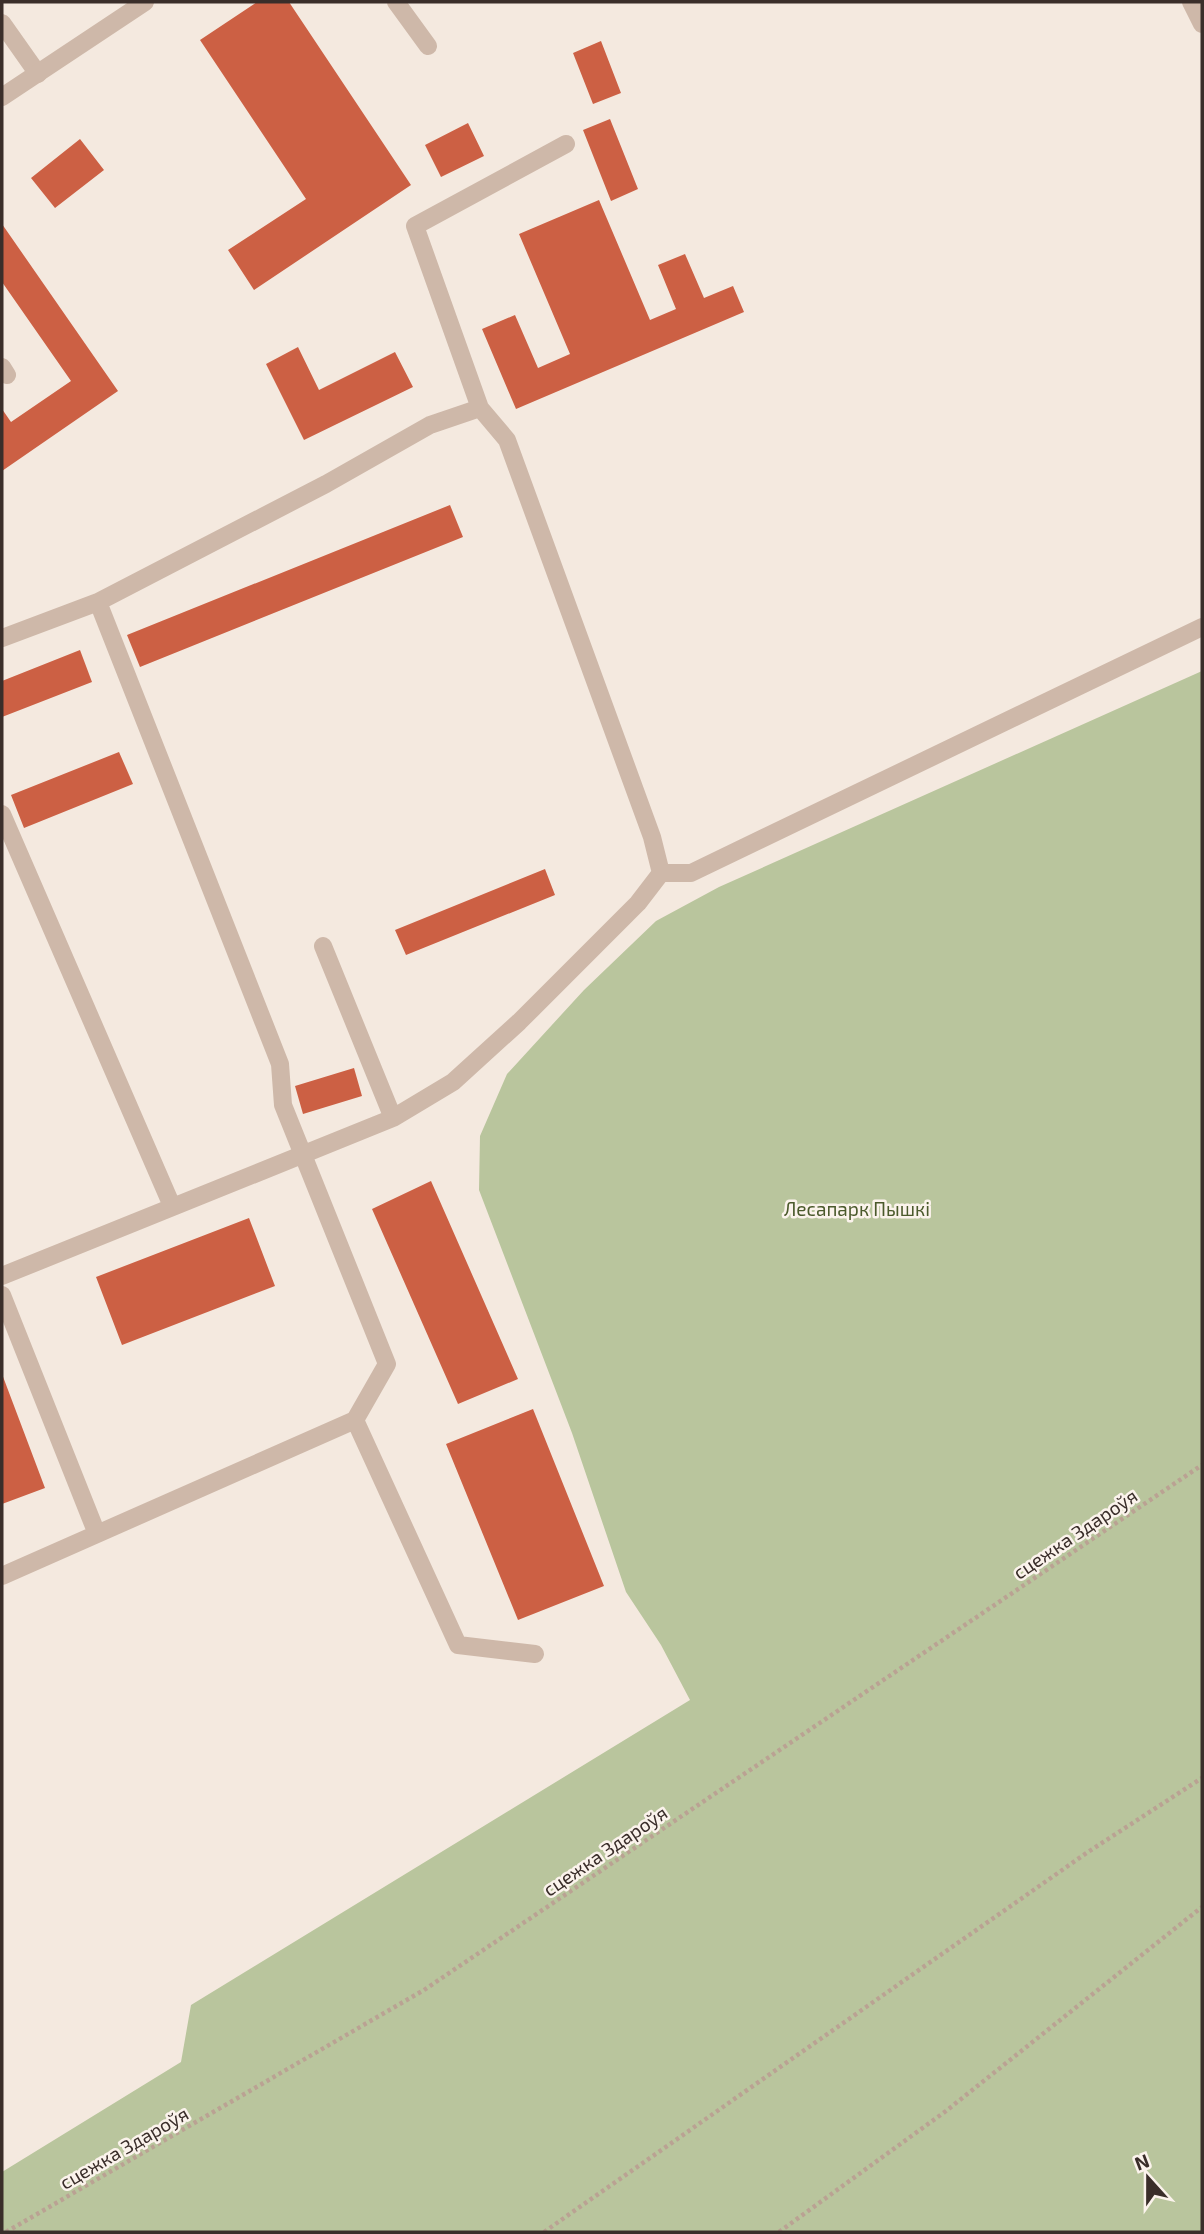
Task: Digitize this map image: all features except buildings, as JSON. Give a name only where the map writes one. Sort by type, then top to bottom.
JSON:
[{"type":"street","points":[[2,97],[145,2]]},
{"type":"street","points":[[396,2],[428,46]]},
{"type":"street","points":[[1191,2],[1202,24]]},
{"type":"street","points":[[2,23],[38,74]]},
{"type":"street","points":[[566,144],[415,226],[480,408],[507,440],[652,837],[661,873]]},
{"type":"street","points":[[2,638],[98,602],[326,484],[430,425],[480,408]]},
{"type":"street","points":[[2,1576],[355,1420],[387,1364],[283,1105],[280,1064],[98,602]]},
{"type":"street","points":[[661,873],[691,873],[1202,626]]},
{"type":"street","points":[[2,814],[172,1206]]},
{"type":"street","points":[[2,1276],[393,1118],[453,1082],[519,1023],[638,903],[661,873]]},
{"type":"street","points":[[323,946],[393,1118]]},
{"type":"street","points":[[2,1295],[97,1534]]},
{"type":"street","points":[[355,1420],[458,1645],[535,1654]]},
{"type":"path","name":"сцежка Здароўя","points":[[6,2232],[424,1990],[1202,1465]]},
{"type":"path","points":[[544,2232],[1088,1852],[1202,1778]]},
{"type":"path","points":[[779,2232],[946,2111],[1202,1907]]},
{"type":"green space","name":"Лесапарк Пышкі","points":[[1202,671],[1202,2232],[2,2232],[2,2172],[181,2062],[191,2005],[690,1700],[661,1645],[626,1592],[572,1433],[479,1190],[480,1136],[507,1074],[584,990],[656,921],[719,887]]}]
